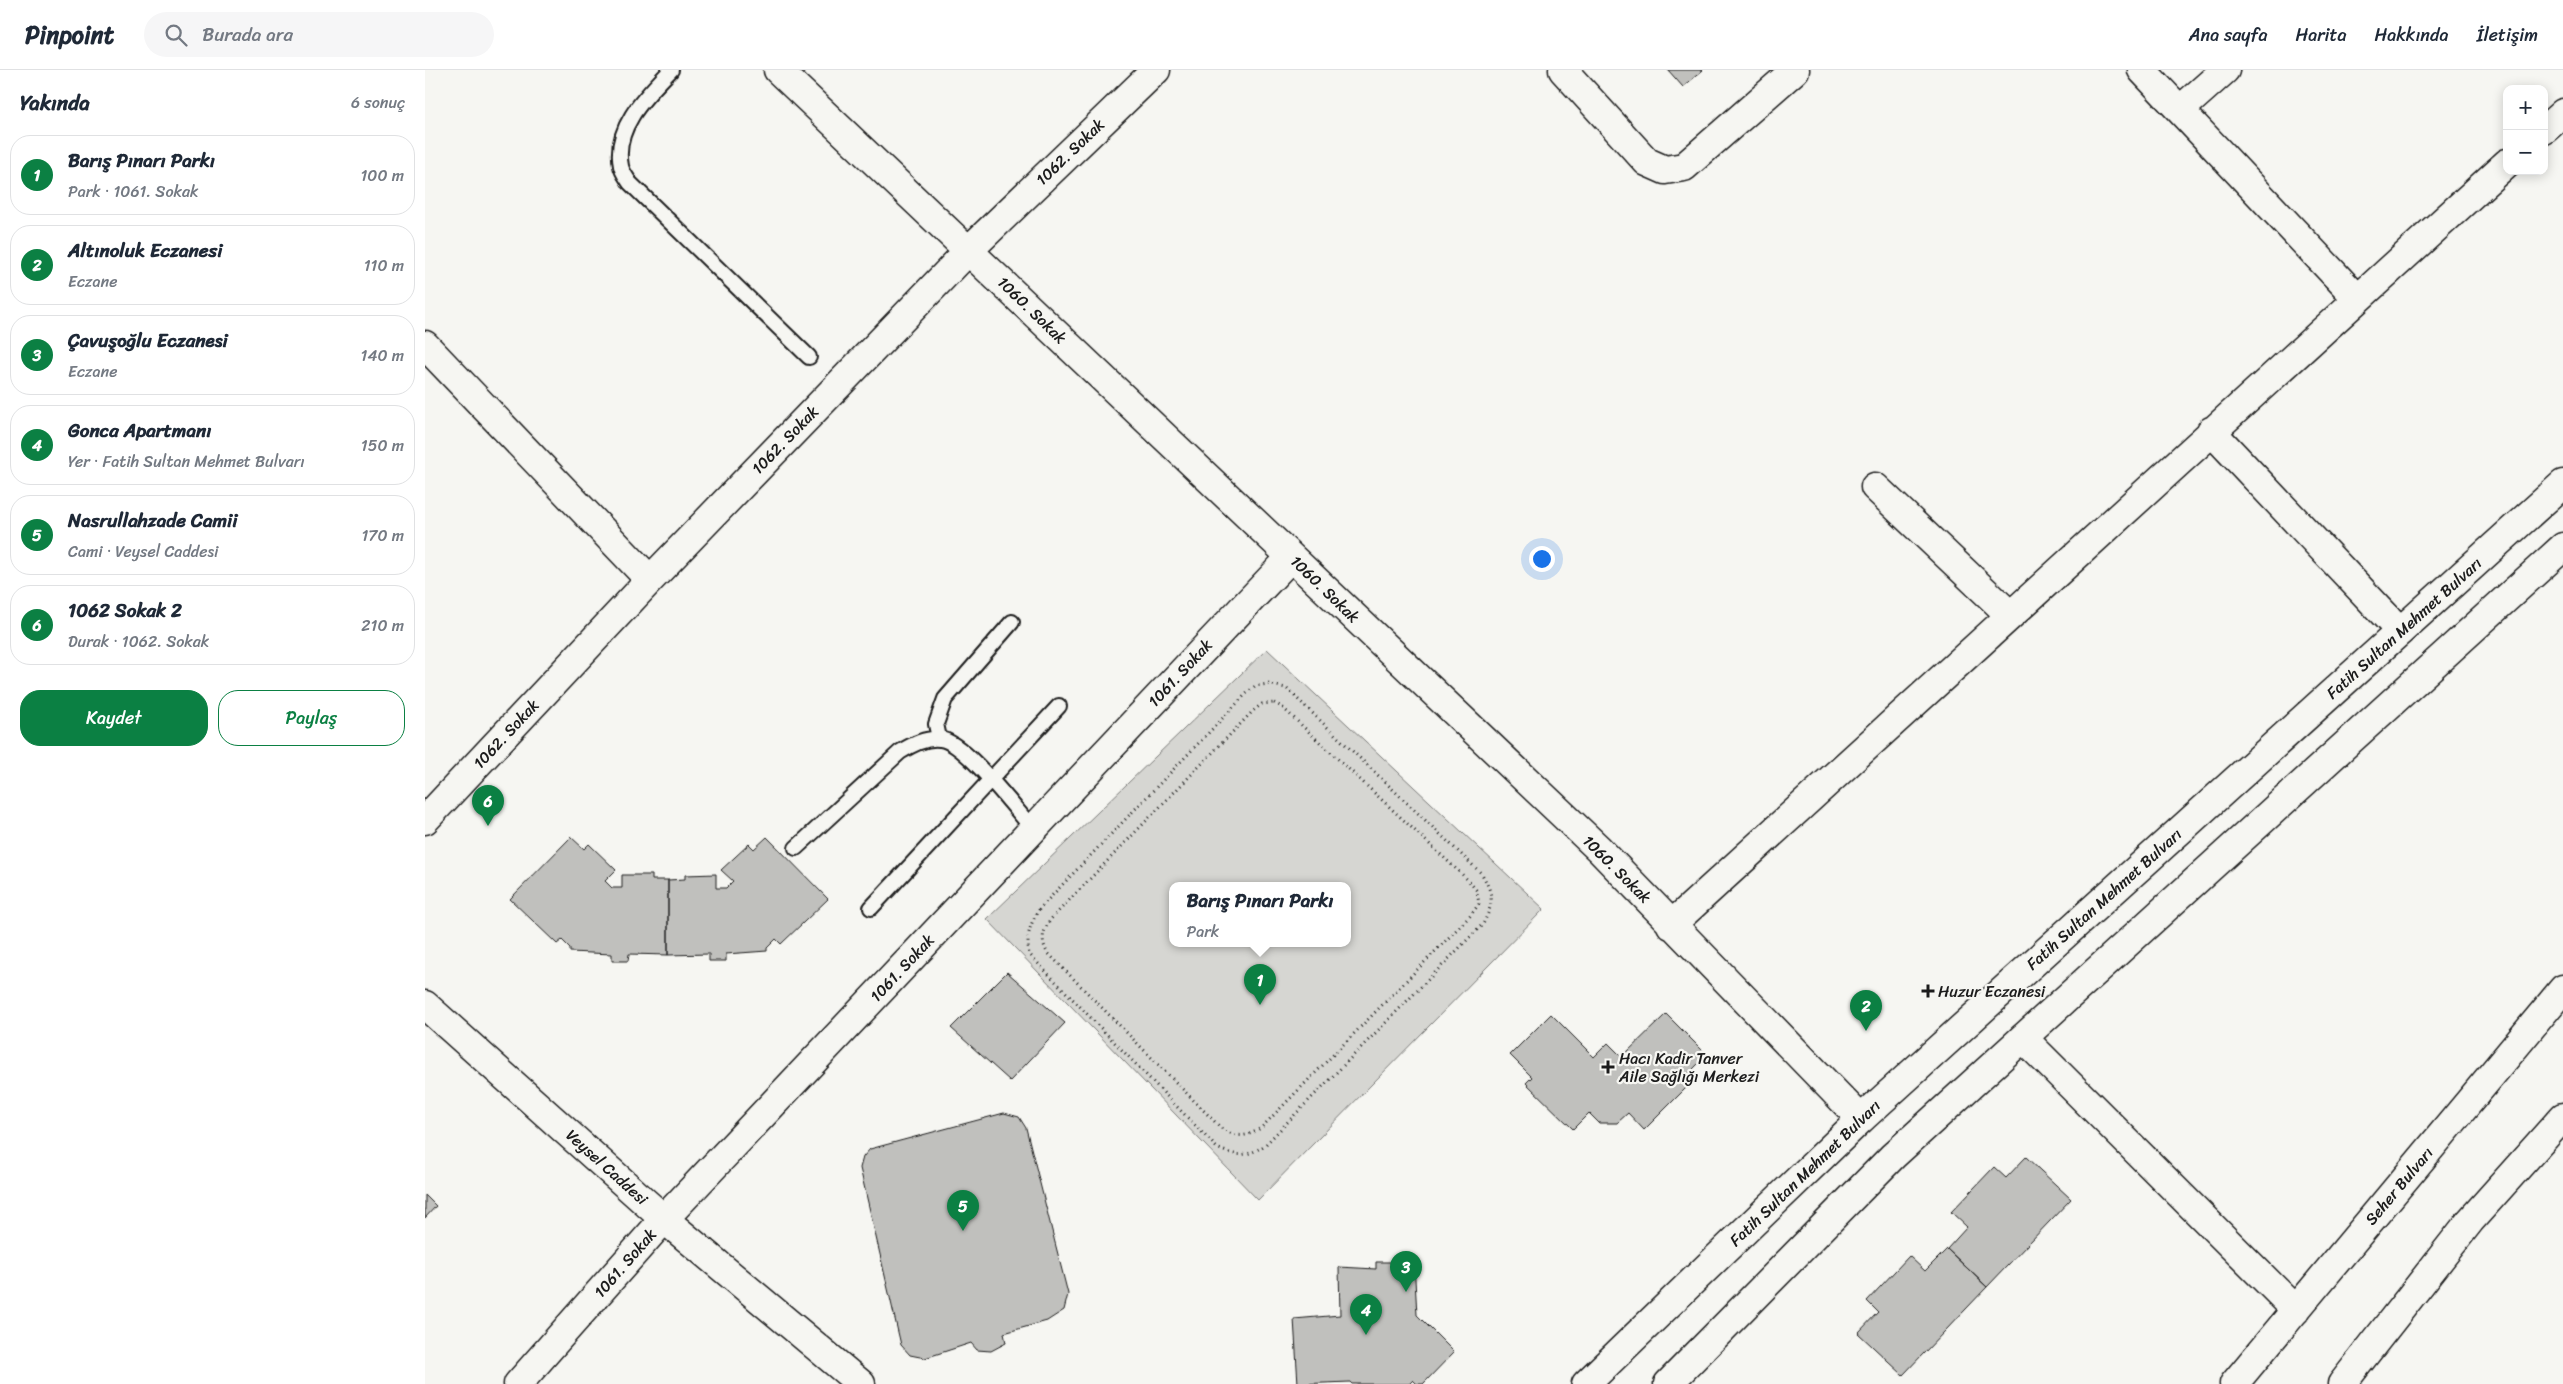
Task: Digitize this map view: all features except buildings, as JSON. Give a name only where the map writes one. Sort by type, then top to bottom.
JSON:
[{"type":"street","name":"1060. Sokak","points":[[778,70],[1599,849],[1861,1119]]},
{"type":"street","name":"1062. Sokak","points":[[425,820],[650,580],[969,250],[1155,70]]},
{"type":"street","points":[[1563,70],[1647,162],[1665,170],[1684,166],[1795,70]]},
{"type":"street","points":[[2142,70],[2357,298]]},
{"type":"street","points":[[2179,110],[2225,70]]},
{"type":"street","points":[[2548,126],[2563,113]]},
{"type":"street","points":[[1671,924],[2503,167]]},
{"type":"street","points":[[425,345],[650,580]]},
{"type":"street","points":[[2211,431],[2400,631]]},
{"type":"street","name":"Fatih Sultan Mehmet Bulvarı","points":[[1586,1384],[1861,1119],[2563,484]]},
{"type":"street","points":[[1875,487],[2010,615]]},
{"type":"street","points":[[1668,1384],[1893,1156],[2563,546]]},
{"type":"street","name":"1061. Sokak","points":[[518,1384],[664,1218],[1291,557]]},
{"type":"street","name":"Seher Bulvarı","points":[[2234,1384],[2563,989]]},
{"type":"street","name":"Veysel Caddesi","points":[[425,1005],[664,1218],[861,1384]]},
{"type":"street","points":[[2023,1038],[2296,1310]]},
{"type":"street","points":[[2342,1384],[2470,1221],[2563,1117]]},
{"type":"lane","points":[[671,70],[648,94],[629,119],[620,146],[621,167],[630,183],[809,358]]},
{"type":"lane","points":[[939,738],[936,724],[945,699],[1012,622]]},
{"type":"lane","points":[[871,908],[1059,706]]},
{"type":"lane","points":[[796,848],[900,752],[915,744],[939,738],[952,742],[1033,829]]},
{"type":"path","points":[[1268,684],[1286,688],[1482,874],[1490,888],[1493,905],[1483,924],[1264,1146],[1250,1154],[1232,1154],[1217,1148],[1029,954],[1027,940],[1029,925],[1040,908],[1245,694],[1255,686],[1268,684]]},
{"type":"path","points":[[1274,703],[1282,707],[1468,880],[1477,891],[1479,904],[1470,916],[1262,1126],[1251,1135],[1233,1136],[1221,1128],[1207,1114],[1047,952],[1042,943],[1044,928],[1052,918],[1253,711],[1262,704],[1274,703]]},
{"type":"shaded area","points":[[1267,649],[1544,909],[1258,1200],[987,919]]},
{"type":"place","name":"1062 Sokak 2","points":[[488,826]]},
{"type":"place","name":"Huzur Eczanesi","points":[[1928,991]]},
{"type":"place","name":"Barış Pınarı Parkı","points":[[1260,1005]]},
{"type":"place","name":"Altınoluk Eczanesi","points":[[1866,1031]]},
{"type":"place","name":"Hacı Kadir Tanver Aile Sağlığı Merkezi","points":[[1608,1067]]},
{"type":"place","name":"Nasrullahzade Camii","points":[[963,1231]]},
{"type":"place","name":"Çavuşoğlu Eczanesi","points":[[1406,1292]]},
{"type":"place","name":"Gonca Apartmanı","points":[[1366,1335]]}]
